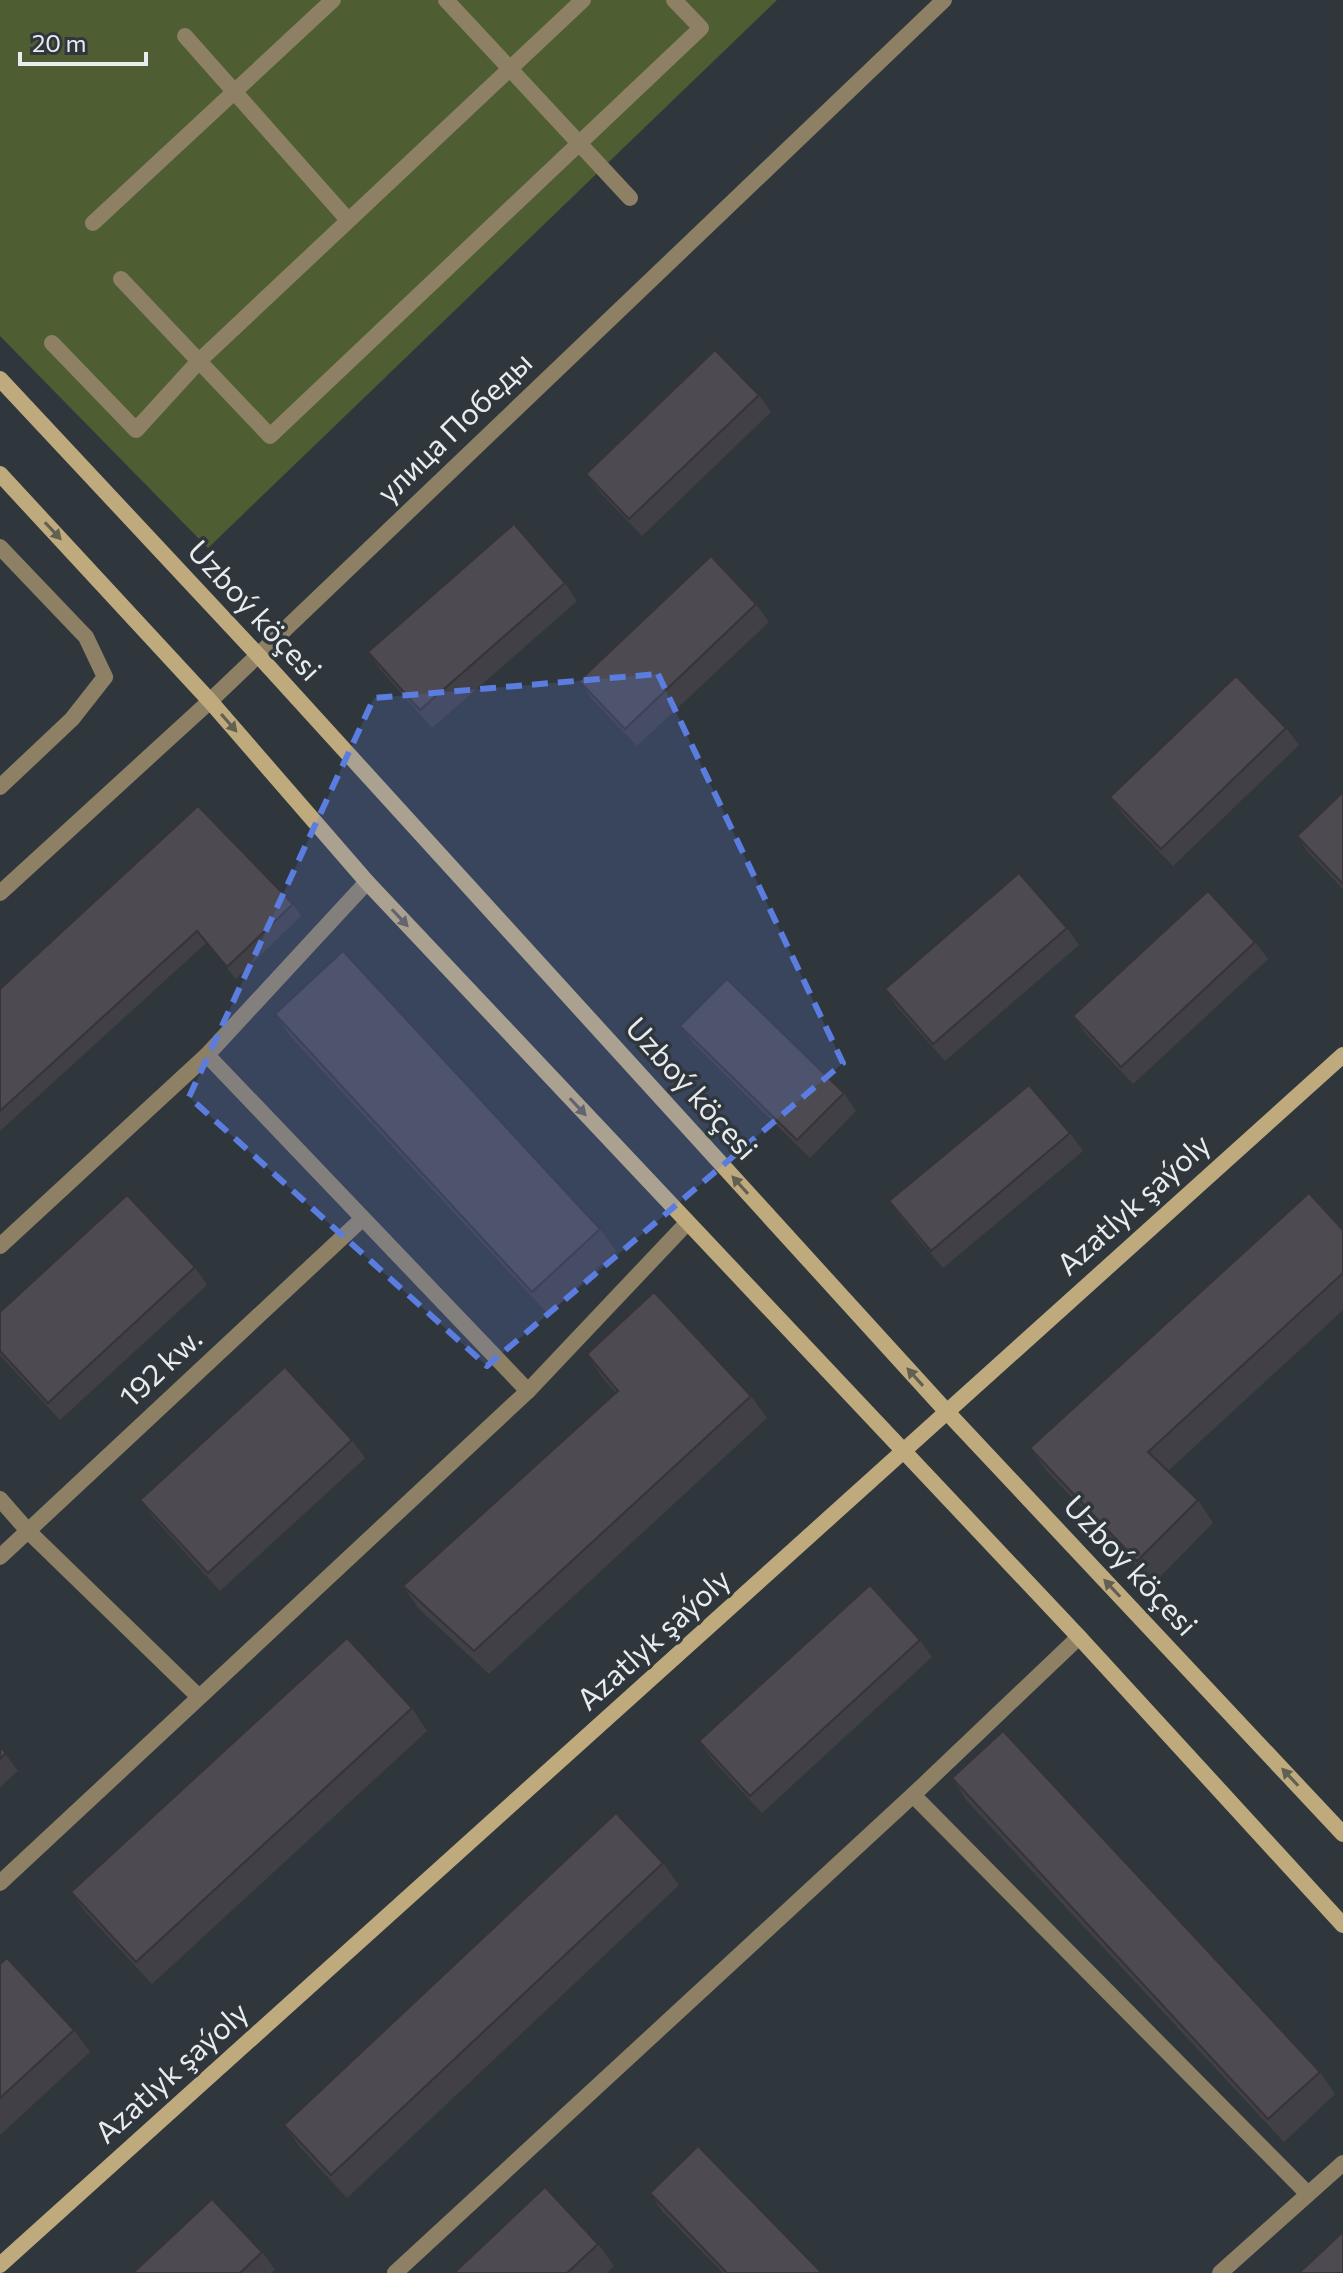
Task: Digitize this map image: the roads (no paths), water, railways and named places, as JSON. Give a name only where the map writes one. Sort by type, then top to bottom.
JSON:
[{"type":"street","points":[[93,223],[333,0]]},
{"type":"street","points":[[446,0],[630,198]]},
{"type":"street","points":[[52,343],[136,430],[199,361],[583,0]]},
{"type":"street","points":[[121,279],[270,436],[701,28],[674,0]]},
{"type":"street","name":"улица Победы","points":[[0,893],[210,701],[944,0]]},
{"type":"street","points":[[185,36],[348,220]]},
{"type":"street","name":"Uzboý köçesi","points":[[0,379],[258,655],[947,1412],[1343,1834]]},
{"type":"street","points":[[0,474],[210,701],[367,882],[1079,1637],[1343,1925]]},
{"type":"street","points":[[0,547],[86,637],[105,677],[72,719],[0,787]]},
{"type":"street","points":[[0,1246],[207,1055],[367,882]]},
{"type":"street","points":[[207,1055],[361,1220],[528,1391]]},
{"type":"street","name":"Azatlyk şaýoly","points":[[0,2265],[1343,1055]]},
{"type":"street","name":"192 kw.","points":[[0,1557],[361,1220]]},
{"type":"street","points":[[0,1883],[528,1391],[687,1223]]},
{"type":"street","points":[[0,1499],[28,1531],[199,1697]]},
{"type":"street","points":[[395,2273],[913,1795],[1079,1637]]},
{"type":"street","points":[[913,1795],[1308,2194]]},
{"type":"street","points":[[1220,2273],[1343,2163]]}]
